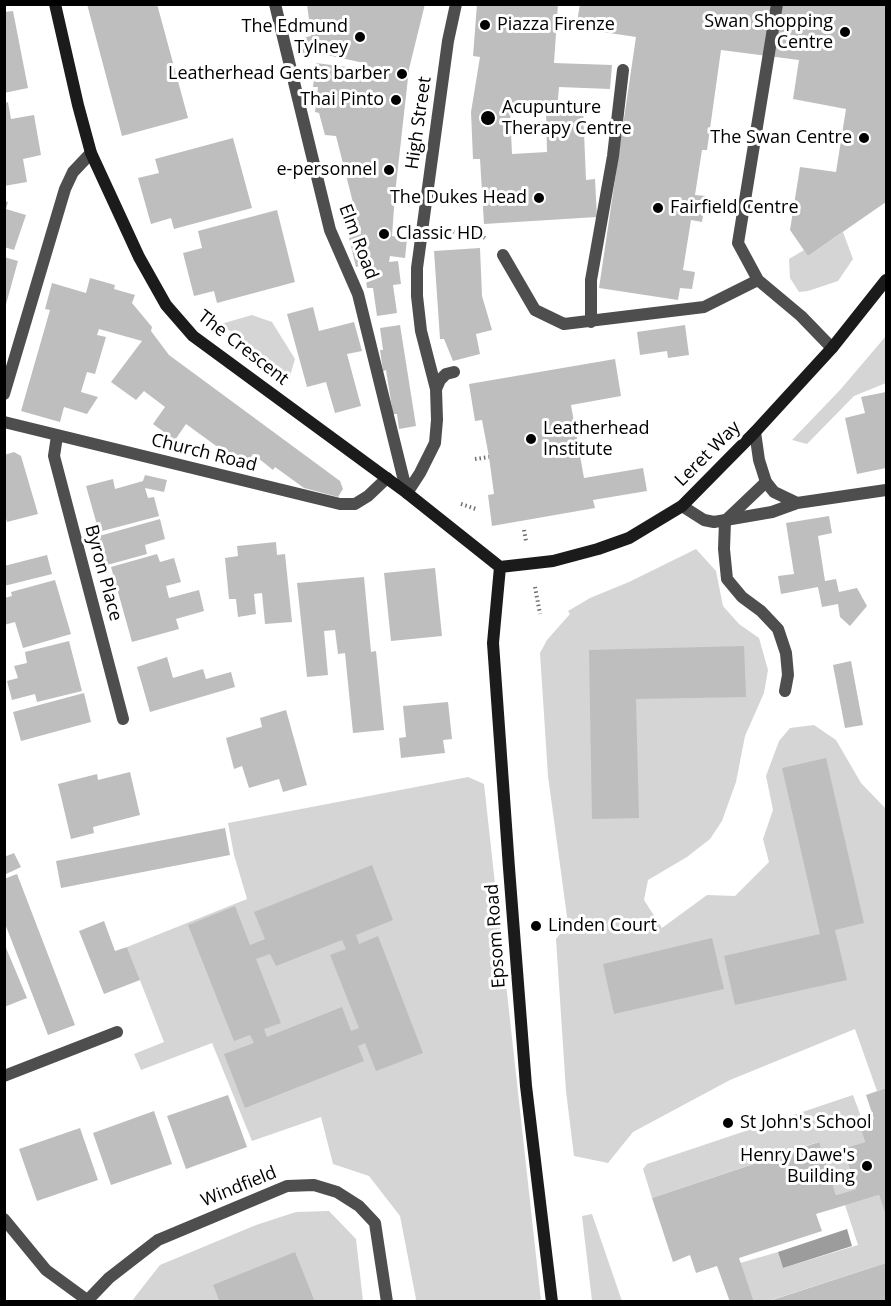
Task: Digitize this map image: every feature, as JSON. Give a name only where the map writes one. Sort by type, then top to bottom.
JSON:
[{"type":"main road","name":"The Crescent","points":[[55,4],[78,105],[92,153],[140,257],[166,305],[193,336],[407,493],[500,567]]},
{"type":"main road","name":"Leret Way","points":[[500,567],[553,561],[606,546],[629,538],[682,506],[755,432],[832,348],[886,280]]},
{"type":"main road","name":"Epsom Road","points":[[500,567],[493,643],[526,1086],[552,1302]]},
{"type":"street","name":"Elm Road","points":[[275,4],[330,230],[358,294],[407,493]]},
{"type":"street","name":"High Street","points":[[407,493],[435,443],[436,389],[422,331],[417,296],[417,268],[448,41],[456,4]]},
{"type":"street","points":[[777,4],[738,243],[758,280],[801,316],[832,348]]},
{"type":"street","points":[[591,322],[591,280],[613,156],[623,70]]},
{"type":"street","points":[[4,394],[65,189],[73,172],[92,153]]},
{"type":"street","points":[[503,255],[535,310],[564,324],[704,307],[758,280]]},
{"type":"street","points":[[436,389],[440,380],[454,372]]},
{"type":"street","name":"Church Road","points":[[4,422],[340,504],[355,504],[368,496],[387,478]]},
{"type":"street","points":[[755,432],[765,482],[774,492],[796,503]]},
{"type":"street","name":"Byron Place","points":[[57,436],[54,456],[123,719]]},
{"type":"street","points":[[765,482],[725,521],[724,549],[728,579],[742,597],[761,611],[778,629],[786,653],[788,675],[785,691]]},
{"type":"street","points":[[682,506],[704,520],[714,522],[771,512],[796,503],[886,490]]},
{"type":"street","points":[[4,1076],[117,1032]]},
{"type":"street","name":"Windfield","points":[[4,1219],[46,1269],[87,1301],[109,1278],[158,1240],[287,1186],[314,1185],[337,1192],[359,1206],[375,1223],[387,1302]]},
{"type":"path","points":[[423,227],[482,236],[503,255]]},
{"type":"path","points":[[475,459],[489,457]]},
{"type":"shaded area","points":[[843,232],[853,259],[838,281],[799,292],[790,278],[789,259],[804,250],[808,256]]},
{"type":"shaded area","points":[[252,315],[272,322],[295,359],[290,376],[221,324]]},
{"type":"shaded area","points":[[886,336],[886,383],[854,396],[807,444],[792,440],[840,390]]},
{"type":"shaded area","points":[[696,549],[716,571],[723,606],[739,624],[759,638],[768,670],[764,693],[745,736],[736,782],[722,821],[710,839],[687,857],[648,880],[644,900],[662,928],[707,895],[735,896],[769,862],[763,839],[773,810],[766,776],[779,741],[790,728],[814,725],[836,740],[861,783],[886,809],[886,1088],[877,1091],[855,1029],[730,1080],[633,1132],[608,1163],[574,1156],[566,1091],[556,939],[568,924],[548,776],[540,653],[547,640],[570,614],[568,611],[590,598],[629,582]]},
{"type":"shaded area","points":[[468,777],[484,784],[541,1301],[415,1301],[400,1216],[369,1176],[333,1164],[321,1117],[252,1141],[212,1043],[141,1070],[134,1054],[164,1042],[127,947],[247,899],[234,855],[228,823]]},
{"type":"shaded area","points":[[853,1095],[863,1122],[859,1124],[865,1142],[843,1150],[856,1189],[836,1195],[818,1142],[652,1198],[643,1169],[647,1164]]},
{"type":"shaded area","points":[[879,1195],[886,1213],[886,1263],[768,1301],[754,1302],[740,1263],[778,1252],[783,1268],[858,1245],[845,1205]]},
{"type":"shaded area","points":[[329,1211],[356,1239],[363,1301],[131,1302],[160,1265],[256,1225],[296,1212]]},
{"type":"shaded area","points":[[592,1214],[622,1301],[592,1301],[582,1216]]},
{"type":"shaded area","points":[[847,1229],[852,1246],[783,1268],[778,1252]]},
{"type":"building","points":[[87,4],[157,4],[188,118],[122,136]]},
{"type":"building","points":[[307,4],[425,4],[409,69],[395,194],[392,236],[407,239],[405,258],[390,256],[389,262],[398,261],[401,284],[393,285],[397,313],[377,316],[373,288],[367,288],[364,265],[356,267],[349,238],[361,234],[336,136],[325,135],[319,113],[315,112],[318,87],[313,87],[316,63],[363,69],[364,63],[327,55],[327,51],[298,55],[296,39],[311,36]]},
{"type":"building","points":[[477,4],[558,4],[554,63],[612,65],[610,89],[559,87],[557,109],[583,108],[586,180],[595,179],[597,217],[484,224],[480,159],[473,159],[471,112],[480,57],[473,56]],"holes":[[[546,109],[547,152],[512,154],[510,110]]]},
{"type":"building","points":[[580,4],[886,4],[886,202],[808,256],[790,230],[800,167],[836,172],[846,109],[793,99],[799,60],[721,50],[707,150],[702,150],[695,195],[706,196],[702,222],[691,220],[683,270],[695,272],[692,289],[680,288],[678,300],[599,288],[636,37],[576,28]]},
{"type":"building","points":[[13,11],[28,88],[4,93],[4,12]]},
{"type":"building","points":[[8,102],[11,119],[34,115],[41,155],[23,159],[27,182],[4,186],[4,103]]},
{"type":"building","points":[[233,138],[252,208],[174,229],[171,218],[151,224],[138,178],[159,173],[155,159]]},
{"type":"building","points":[[4,201],[8,202],[6,209],[26,215],[14,250],[4,247]]},
{"type":"building","points":[[277,210],[295,282],[217,303],[214,291],[194,296],[183,253],[202,248],[198,231]]},
{"type":"building","points":[[480,248],[482,296],[492,330],[476,334],[480,354],[453,361],[444,339],[440,339],[434,251]]},
{"type":"building","points":[[4,257],[18,261],[5,308],[4,308]]},
{"type":"building","points":[[90,278],[115,285],[114,289],[135,295],[132,303],[152,327],[151,331],[169,355],[340,481],[343,489],[338,497],[304,488],[275,467],[273,470],[253,454],[247,463],[233,452],[230,456],[186,424],[175,440],[153,424],[165,407],[144,391],[136,400],[111,382],[142,341],[99,329],[97,335],[106,337],[95,374],[87,372],[81,392],[98,397],[87,414],[64,407],[60,422],[21,411],[50,310],[45,309],[52,283],[86,293]]},
{"type":"building","points":[[313,307],[319,331],[354,322],[362,351],[347,354],[361,406],[335,413],[326,382],[307,387],[287,314]]},
{"type":"building","points":[[400,325],[416,426],[399,429],[397,414],[393,414],[386,370],[383,371],[380,328]]},
{"type":"building","points":[[685,325],[689,355],[668,358],[667,351],[640,355],[637,332]]},
{"type":"building","name":"Leatherhead Institute","points":[[615,359],[621,396],[571,405],[584,478],[643,468],[647,491],[593,500],[595,508],[492,526],[488,495],[494,494],[489,457],[482,420],[475,421],[469,384]]},
{"type":"building","points":[[886,392],[886,468],[857,474],[845,418],[865,413],[861,397]]},
{"type":"building","points":[[14,452],[21,456],[38,514],[7,522],[4,512],[4,455]]},
{"type":"building","points":[[145,475],[167,480],[164,492],[145,488],[148,498],[154,497],[159,516],[99,532],[86,486],[113,479],[115,489],[143,481]]},
{"type":"building","points":[[829,516],[832,533],[818,536],[825,581],[836,579],[839,592],[857,588],[867,606],[850,626],[840,617],[838,604],[822,607],[818,587],[781,594],[778,576],[794,574],[786,523]]},
{"type":"building","points":[[160,519],[165,539],[145,545],[147,554],[107,565],[99,536]]},
{"type":"building","points":[[276,542],[277,555],[285,554],[292,622],[265,624],[262,593],[254,594],[256,614],[238,617],[236,599],[229,599],[225,558],[238,556],[237,546]]},
{"type":"building","points":[[157,554],[160,562],[174,558],[181,582],[166,586],[169,598],[199,590],[204,611],[176,619],[179,629],[132,642],[111,567]]},
{"type":"building","points":[[47,555],[52,574],[4,586],[4,566]]},
{"type":"building","points":[[435,568],[442,636],[391,641],[384,573]]},
{"type":"building","points":[[364,577],[371,652],[376,651],[384,730],[353,733],[345,653],[338,654],[335,630],[324,631],[328,675],[307,677],[297,583]]},
{"type":"building","points":[[55,580],[71,634],[23,648],[15,622],[4,625],[4,598],[12,596],[11,592]]},
{"type":"building","points":[[69,641],[82,691],[37,702],[35,694],[12,700],[7,681],[18,678],[14,666],[27,663],[25,652]]},
{"type":"building","points":[[744,646],[746,697],[636,699],[639,818],[592,819],[589,650]]},
{"type":"building","points":[[167,657],[173,678],[203,669],[206,679],[231,672],[235,687],[150,712],[137,667]]},
{"type":"building","points":[[851,661],[863,725],[845,728],[833,665]]},
{"type":"building","points":[[84,693],[91,722],[21,741],[13,712]]},
{"type":"building","points":[[448,702],[452,739],[443,740],[445,753],[401,758],[399,738],[406,737],[403,706]]},
{"type":"building","points":[[286,710],[307,785],[283,792],[279,779],[249,788],[242,766],[234,769],[226,738],[262,727],[260,718]]},
{"type":"building","points":[[826,758],[864,923],[835,930],[847,980],[735,1005],[724,956],[820,934],[782,768]]},
{"type":"building","points":[[130,772],[140,815],[93,827],[94,833],[71,839],[58,784],[97,774],[98,780]]},
{"type":"building","points":[[225,828],[230,855],[61,888],[56,861]]},
{"type":"building","points":[[14,853],[21,867],[4,875],[4,857]]},
{"type":"building","points":[[372,865],[393,920],[356,935],[359,944],[378,936],[423,1053],[376,1071],[365,1043],[358,1046],[364,1061],[245,1108],[224,1054],[254,1043],[250,1035],[234,1041],[188,925],[235,906],[250,945],[265,939],[254,912]],"holes":[[[342,940],[346,949],[330,955],[359,1028],[351,1031],[342,1007],[267,1037],[264,1029],[281,1023],[256,959],[270,954],[276,966]]]},
{"type":"building","points":[[17,874],[75,1025],[48,1035],[4,921],[4,879]]},
{"type":"building","points":[[104,921],[115,951],[127,947],[140,980],[104,994],[79,931]]},
{"type":"building","points":[[712,938],[724,989],[614,1014],[603,964]]},
{"type":"building","points":[[4,943],[27,998],[4,1007]]},
{"type":"building","points":[[886,1088],[886,1215],[879,1195],[816,1214],[822,1231],[739,1258],[754,1302],[730,1302],[717,1266],[696,1273],[690,1255],[673,1262],[652,1198],[819,1142],[836,1195],[856,1189],[843,1149],[865,1142],[859,1124],[874,1119],[866,1095]]},
{"type":"building","points":[[228,1095],[247,1147],[186,1169],[167,1116]]},
{"type":"building","points":[[154,1111],[172,1164],[111,1185],[93,1133]]},
{"type":"building","points":[[80,1128],[98,1180],[37,1201],[19,1149]]},
{"type":"building","points":[[295,1252],[315,1302],[220,1302],[213,1285]]},
{"type":"building","points":[[886,1263],[886,1302],[769,1302],[769,1301]]},
{"type":"place","name":"Piazza Firenze","points":[[485,25]]},
{"type":"place","name":"Swan Shopping Centre","points":[[845,32]]},
{"type":"place","name":"The Edmund Tylney","points":[[360,37]]},
{"type":"place","name":"Leatherhead Gents barber","points":[[402,74]]},
{"type":"place","name":"Thai Pinto","points":[[396,100]]},
{"type":"place","name":"Acupunture Therapy Centre","points":[[488,118]]},
{"type":"place","name":"The Swan Centre","points":[[864,138]]},
{"type":"place","name":"e-personnel","points":[[389,170]]},
{"type":"place","name":"The Dukes Head","points":[[539,198]]},
{"type":"place","name":"Fairfield Centre","points":[[658,208]]},
{"type":"place","name":"Classic HD","points":[[384,234]]},
{"type":"place","name":"Leatherhead Institute","points":[[531,439]]},
{"type":"place","name":"Linden Court","points":[[536,926]]},
{"type":"place","name":"St John's School","points":[[728,1123]]},
{"type":"place","name":"Henry Dawe's Building","points":[[867,1166]]}]
